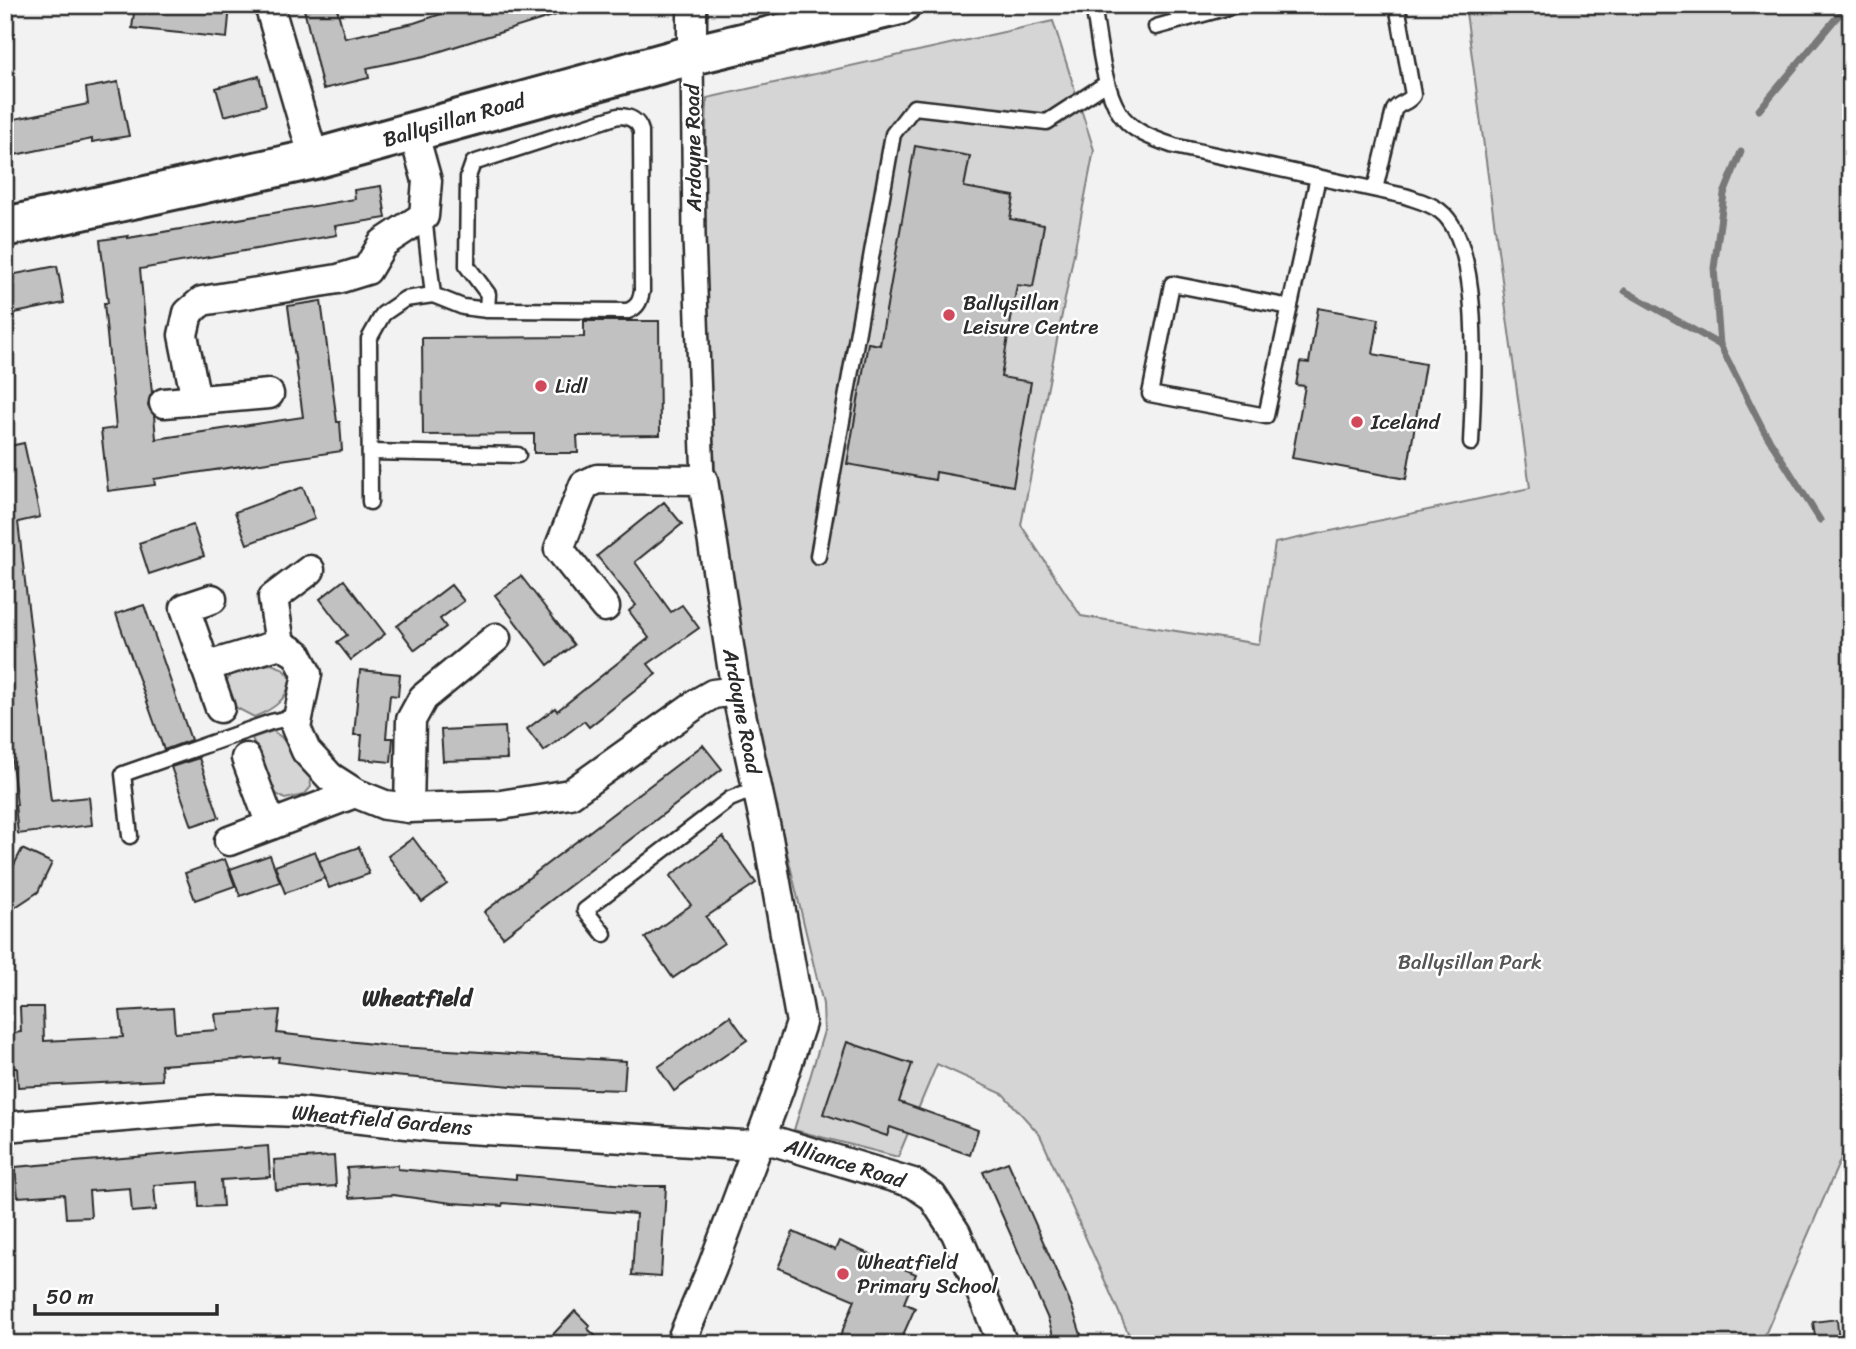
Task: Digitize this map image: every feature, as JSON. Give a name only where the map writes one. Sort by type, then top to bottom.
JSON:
[{"type":"highway","name":"Ballysillan Road","points":[[5,227],[314,159],[692,54],[900,5]]},
{"type":"street","points":[[269,5],[314,159]]},
{"type":"street","points":[[692,5],[692,54]]},
{"type":"street","name":"Ardoyne Road","points":[[680,1344],[712,1268],[801,1023],[768,838],[736,691],[703,480],[694,237],[692,54]]},
{"type":"street","points":[[196,400],[183,335],[188,313],[201,301],[338,279],[367,270],[383,243],[424,216],[427,181],[413,131]]},
{"type":"street","points":[[164,403],[269,394]]},
{"type":"street","points":[[605,607],[559,549],[584,485],[597,479],[703,480]]},
{"type":"street","points":[[279,644],[273,598],[310,570]]},
{"type":"street","points":[[212,599],[185,608],[219,708]]},
{"type":"street","points":[[409,808],[411,720],[423,698],[496,638]]},
{"type":"street","points":[[205,667],[279,644],[297,654],[307,674],[296,728],[306,751],[330,777],[355,793],[385,805],[409,808],[501,806],[570,794],[699,702],[713,694],[736,691]]},
{"type":"street","points":[[246,758],[271,825]]},
{"type":"street","points":[[229,841],[355,793]]},
{"type":"street","name":"Wheatfield Gardens","points":[[5,1127],[218,1109],[298,1112],[434,1127],[743,1145],[759,1142]]},
{"type":"street","name":"Alliance Road","points":[[759,1142],[774,1141],[913,1183],[932,1196],[956,1233],[1003,1344]]},
{"type":"lane","points":[[1093,5],[1107,83],[1119,113],[1151,138],[1174,146],[1405,196],[1440,210],[1457,234],[1468,278],[1475,353],[1471,443]]},
{"type":"lane","points":[[1156,27],[1236,5]]},
{"type":"lane","points":[[1375,189],[1394,110],[1413,95],[1397,5]]},
{"type":"lane","points":[[818,556],[893,134],[914,107],[1047,122],[1107,83]]},
{"type":"lane","points":[[370,502],[369,339],[383,314],[405,299],[433,295],[463,307],[487,310],[628,311],[635,308],[640,301],[641,131],[637,122],[618,116],[473,163],[468,177],[467,266],[488,294],[487,310]]},
{"type":"lane","points":[[1290,307],[1172,284],[1150,394],[1266,416],[1290,307],[1318,177]]},
{"type":"lane","points":[[424,216],[433,295]]},
{"type":"lane","points":[[370,452],[518,455]]},
{"type":"lane","points":[[130,836],[123,774],[271,722],[297,716]]},
{"type":"lane","points":[[604,934],[585,910],[730,799],[757,788]]},
{"type":"green space","name":"Ballysillan Park","points":[[1465,5],[1851,5],[1851,1135],[1761,1344],[1133,1344],[1040,1135],[1003,1094],[937,1064],[898,1157],[794,1130],[824,1031],[823,1004],[758,731],[717,511],[703,237],[707,98],[1053,21],[1094,150],[1021,525],[1081,616],[1259,644],[1275,543],[1530,488]]},
{"type":"green space","points":[[271,664],[282,668],[291,679],[283,698],[268,711],[254,717],[233,706],[227,680],[235,670]]},
{"type":"green space","points":[[273,731],[281,737],[310,774],[311,787],[304,795],[285,799],[272,791],[252,738]]},
{"type":"green space","points":[[305,1336],[305,1344],[70,1344],[70,1342]]},
{"type":"building","points":[[135,5],[230,5],[227,38],[132,28]]},
{"type":"building","points":[[303,5],[336,5],[345,38],[414,23],[468,5],[571,5],[572,10],[425,56],[367,68],[369,78],[323,89]]},
{"type":"building","points":[[259,76],[266,105],[224,116],[216,88]]},
{"type":"building","points":[[118,82],[129,136],[92,142],[92,139],[5,157],[5,121],[88,104],[86,88]]},
{"type":"building","name":"Ballysillan Leisure Centre","points":[[915,146],[970,156],[964,187],[1014,196],[1010,219],[1044,225],[1033,287],[1017,285],[1001,377],[1031,382],[1013,486],[936,472],[935,480],[847,464],[868,343],[880,345]]},
{"type":"building","points":[[381,186],[386,218],[335,226],[337,235],[140,269],[152,393],[148,405],[154,415],[156,439],[303,417],[288,306],[321,301],[342,451],[154,479],[155,485],[108,491],[101,430],[116,428],[104,303],[108,303],[100,240],[128,238],[355,199],[354,190]]},
{"type":"building","points":[[57,266],[64,303],[5,315],[5,276]]},
{"type":"building","name":"Iceland","points":[[1318,308],[1379,319],[1373,354],[1425,364],[1406,479],[1292,458],[1305,386],[1296,385],[1300,362],[1309,363]]},
{"type":"building","name":"Lidl","points":[[584,321],[659,321],[660,435],[577,436],[578,453],[534,453],[534,434],[423,435],[422,338],[584,337]]},
{"type":"building","points":[[24,443],[40,517],[18,522],[51,801],[89,797],[92,825],[18,834],[5,703],[5,515],[9,515],[5,498],[5,447]]},
{"type":"building","points":[[303,487],[315,519],[247,544],[235,512]]},
{"type":"building","points":[[664,502],[682,524],[635,562],[671,612],[682,605],[699,628],[648,664],[656,674],[589,727],[584,721],[544,751],[527,729],[555,708],[557,711],[649,638],[629,611],[636,605],[597,556]]},
{"type":"building","points":[[193,525],[204,556],[149,574],[139,543]]},
{"type":"building","points":[[521,576],[574,645],[548,665],[495,595]]},
{"type":"building","points":[[344,580],[385,634],[351,660],[337,642],[347,635],[320,599]]},
{"type":"building","points":[[451,585],[464,601],[440,619],[446,627],[415,650],[397,626]]},
{"type":"building","points":[[144,605],[191,740],[164,750],[116,614]]},
{"type":"building","points":[[360,670],[400,674],[398,696],[390,695],[386,738],[393,738],[391,762],[360,759],[362,735],[354,735]]},
{"type":"building","points":[[505,727],[507,759],[443,761],[441,730]]},
{"type":"building","points":[[703,745],[722,769],[503,937],[484,912]]},
{"type":"building","points":[[199,758],[219,817],[192,826],[171,767]]},
{"type":"building","points":[[723,837],[756,883],[706,917],[724,943],[673,978],[645,938],[691,905],[670,876]]},
{"type":"building","points":[[413,838],[447,884],[422,902],[388,856]]},
{"type":"building","points":[[359,847],[369,874],[329,888],[319,861]]},
{"type":"building","points":[[22,849],[52,863],[38,892],[5,914],[5,883]]},
{"type":"building","points":[[315,851],[325,878],[285,893],[275,866]]},
{"type":"building","points":[[270,855],[280,882],[240,896],[230,869]]},
{"type":"building","points":[[225,859],[235,886],[195,900],[185,873]]},
{"type":"building","points":[[20,1007],[43,1007],[44,1041],[123,1037],[120,1011],[173,1008],[175,1033],[217,1030],[215,1014],[280,1010],[277,1033],[399,1047],[626,1061],[624,1090],[524,1087],[382,1075],[278,1062],[279,1057],[161,1065],[162,1080],[18,1087],[17,1068],[11,1068],[9,1033],[21,1032]]},
{"type":"building","points":[[730,1016],[747,1040],[674,1091],[658,1067]]},
{"type":"building","points":[[847,1042],[912,1064],[899,1102],[978,1130],[970,1155],[890,1127],[887,1136],[823,1114]]},
{"type":"building","points":[[268,1146],[270,1177],[221,1180],[223,1206],[199,1207],[198,1182],[154,1185],[156,1210],[132,1212],[130,1188],[89,1191],[91,1217],[66,1218],[64,1194],[18,1197],[15,1167]]},
{"type":"building","points":[[334,1156],[336,1186],[276,1190],[274,1160]]},
{"type":"building","points":[[1008,1162],[1072,1307],[1084,1344],[1056,1344],[1048,1319],[983,1172]]},
{"type":"building","points":[[398,1165],[398,1169],[516,1179],[516,1175],[637,1186],[666,1186],[661,1277],[632,1275],[636,1214],[503,1203],[502,1206],[452,1203],[393,1195],[349,1198],[347,1168]]},
{"type":"building","points":[[793,1232],[835,1250],[839,1241],[916,1274],[904,1303],[915,1308],[899,1344],[837,1344],[855,1300],[778,1268]]},
{"type":"building","points":[[575,1311],[590,1326],[588,1329],[604,1344],[544,1344]]},
{"type":"building","points":[[1837,1319],[1839,1344],[1816,1344],[1813,1322]]},
{"type":"waterway","points":[[1759,110],[1847,5]]},
{"type":"waterway","points":[[1741,152],[1724,194],[1714,268],[1720,345],[1764,431],[1820,520]]},
{"type":"waterway","points":[[1625,291],[1720,345]]},
{"type":"place","name":"Ballysillan Leisure Centre","points":[[949,315]]},
{"type":"place","name":"Lidl","points":[[541,386]]},
{"type":"place","name":"Iceland","points":[[1357,422]]},
{"type":"place","name":"Wheatfield Primary School","points":[[843,1274]]},
{"type":"district","name":"Wheatfield","points":[[417,998]]}]
